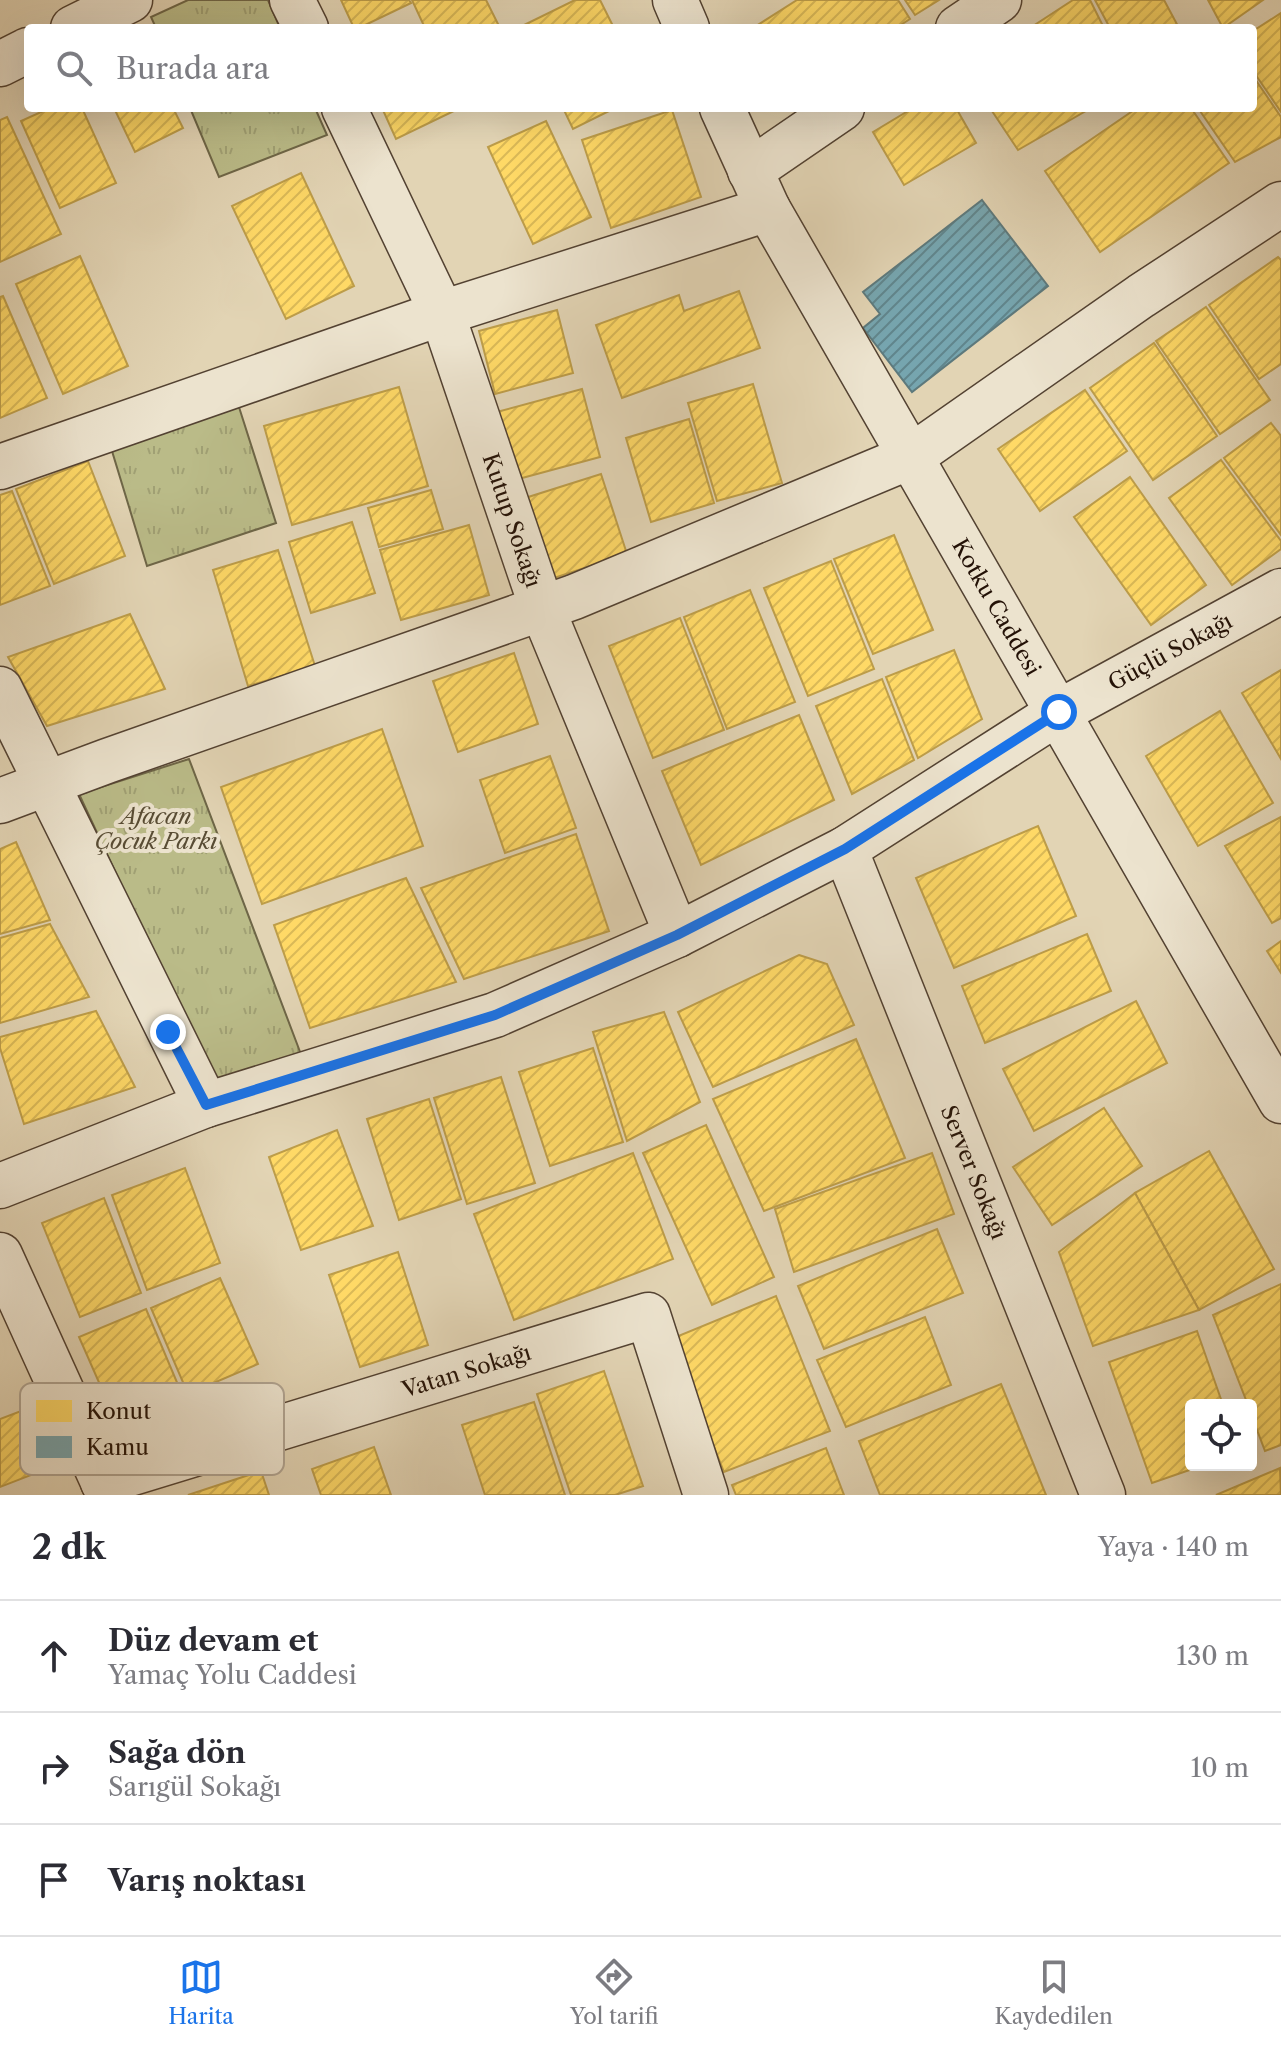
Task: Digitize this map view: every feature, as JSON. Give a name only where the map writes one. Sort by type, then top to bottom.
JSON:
[{"type":"street","points":[[81,24],[130,0]]},
{"type":"street","points":[[292,0],[304,24]]},
{"type":"street","points":[[675,0],[685,24]]},
{"type":"street","points":[[964,24],[999,0]]},
{"type":"street","points":[[0,64],[24,52]]},
{"type":"street","name":"Kutup Sokağı","points":[[346,112],[442,313],[542,608],[677,935]]},
{"type":"street","name":"Kotku Caddesi","points":[[724,112],[759,190],[1059,712],[1276,1081]]},
{"type":"street","points":[[0,467],[442,313],[759,190],[838,112]]},
{"type":"street","points":[[0,801],[122,755],[542,608],[912,456],[1141,296],[1281,204]]},
{"type":"street","name":"Güçlü Sokağı","points":[[0,1186],[206,1105],[495,1015],[677,935],[845,849],[1059,712],[1281,591]]},
{"type":"street","points":[[0,689],[206,1105]]},
{"type":"street","name":"Server Sokağı","points":[[845,849],[1103,1495]]},
{"type":"street","points":[[0,1255],[58,1383]]},
{"type":"street","name":"Vatan Sokağı","points":[[284,1431],[648,1315],[706,1495]]},
{"type":"street","name":"Vatan Sokağı","points":[[106,1488],[147,1475]]},
{"type":"green space","points":[[188,0],[268,0],[278,24],[154,24],[151,17]]},
{"type":"green space","points":[[192,112],[317,112],[327,135],[219,177]]},
{"type":"green space","points":[[238,404],[276,523],[147,566],[112,451]]},
{"type":"green space","name":"Afacan Çocuk Parkı","points":[[189,759],[302,1057],[214,1084],[79,794]]},
{"type":"building: Konut","points":[[341,0],[409,0],[411,3],[367,24],[352,24]]},
{"type":"building: Konut","points":[[412,0],[486,0],[498,24],[423,24]]},
{"type":"building: Konut","points":[[575,0],[600,0],[612,24],[526,24]]},
{"type":"building: Konut","points":[[797,0],[898,0],[910,19],[902,24],[759,24]]},
{"type":"building: Konut","points":[[905,0],[939,0],[915,15]]},
{"type":"building: Konut","points":[[1073,0],[1090,0],[1102,24],[1036,24]]},
{"type":"building: Konut","points":[[1095,0],[1164,0],[1177,24],[1108,24]]},
{"type":"building: Konut","points":[[1208,0],[1263,0],[1229,24],[1221,24]]},
{"type":"building: Konut","points":[[1281,13],[1281,112],[1257,77],[1257,28]]},
{"type":"building: Konut","points":[[1257,82],[1281,117],[1281,137],[1235,162],[1201,112],[1257,112]]},
{"type":"building: Konut","points":[[41,112],[84,112],[116,183],[60,208],[21,121]]},
{"type":"building: Konut","points":[[116,112],[175,112],[183,128],[135,152]]},
{"type":"building: Konut","points":[[384,112],[452,112],[396,139]]},
{"type":"building: Konut","points":[[565,112],[607,112],[573,129]]},
{"type":"building: Konut","points":[[673,112],[701,197],[611,228],[582,140]]},
{"type":"building: Konut","points":[[906,112],[958,112],[976,143],[904,185],[873,132]]},
{"type":"building: Konut","points":[[993,112],[1084,112],[1018,150]]},
{"type":"building: Konut","points":[[1131,112],[1194,112],[1229,163],[1100,252],[1045,171]]},
{"type":"building: Konut","points":[[7,117],[61,234],[0,262],[0,120]]},
{"type":"building: Konut","points":[[546,121],[591,217],[533,244],[488,147]]},
{"type":"building: Konut","points":[[301,173],[354,286],[286,319],[232,206]]},
{"type":"building: Konut","points":[[80,256],[128,366],[63,394],[16,284]]},
{"type":"building: Konut","points":[[1278,257],[1281,260],[1281,364],[1259,379],[1209,305]]},
{"type":"building: Konut","points":[[739,291],[760,348],[622,398],[596,325],[679,295],[684,311]]},
{"type":"building: Konut","points":[[3,296],[47,398],[0,418],[0,297]]},
{"type":"building: Konut","points":[[1206,307],[1270,400],[1220,434],[1156,341]]},
{"type":"building: Konut","points":[[557,310],[573,373],[495,394],[479,331]]},
{"type":"building: Konut","points":[[1154,343],[1217,436],[1153,480],[1090,388]]},
{"type":"building: Konut","points":[[753,384],[782,483],[717,501],[688,403]]},
{"type":"building: Konut","points":[[399,387],[428,486],[292,525],[264,426]]},
{"type":"building: Konut","points":[[582,389],[600,457],[511,481],[493,413]]},
{"type":"building: Konut","points":[[1085,390],[1127,451],[1040,511],[998,449]]},
{"type":"building: Konut","points":[[689,419],[714,503],[651,522],[626,438]]},
{"type":"building: Konut","points":[[1271,423],[1281,436],[1281,535],[1224,458]]},
{"type":"building: Konut","points":[[1221,460],[1281,541],[1281,549],[1232,585],[1169,498]]},
{"type":"building: Konut","points":[[88,461],[125,556],[54,584],[16,489]]},
{"type":"building: Konut","points":[[601,474],[627,554],[548,580],[522,499]]},
{"type":"building: Konut","points":[[1130,477],[1206,585],[1151,625],[1074,517]]},
{"type":"building: Konut","points":[[431,490],[443,529],[379,547],[368,508]]},
{"type":"building: Konut","points":[[12,491],[50,586],[0,605],[0,495]]},
{"type":"building: Konut","points":[[352,522],[375,593],[311,613],[289,542]]},
{"type":"building: Konut","points":[[469,525],[489,595],[401,620],[380,550]]},
{"type":"building: Konut","points":[[894,535],[933,630],[873,654],[834,559]]},
{"type":"building: Konut","points":[[278,550],[315,666],[248,686],[213,570]]},
{"type":"building: Konut","points":[[831,561],[874,669],[808,696],[764,588]]},
{"type":"building: Konut","points":[[750,590],[795,702],[727,729],[684,617]]},
{"type":"building: Konut","points":[[130,614],[165,689],[47,726],[8,657]]},
{"type":"building: Konut","points":[[680,618],[724,730],[653,758],[609,646]]},
{"type":"building: Konut","points":[[954,650],[982,719],[918,758],[886,677]]},
{"type":"building: Konut","points":[[514,653],[538,724],[458,752],[433,681]]},
{"type":"building: Konut","points":[[1281,670],[1281,759],[1242,693]]},
{"type":"building: Konut","points":[[882,679],[914,760],[852,794],[816,706]]},
{"type":"building: Konut","points":[[1220,711],[1273,803],[1198,846],[1146,756]]},
{"type":"building: Konut","points":[[799,715],[834,800],[701,865],[662,771]]},
{"type":"building: Konut","points":[[382,729],[423,846],[262,904],[221,787]]},
{"type":"building: Konut","points":[[550,756],[576,828],[505,853],[480,780]]},
{"type":"building: Konut","points":[[1281,817],[1281,918],[1272,923],[1225,846]]},
{"type":"building: Konut","points":[[1038,826],[1076,916],[954,968],[916,878]]},
{"type":"building: Konut","points":[[576,834],[609,931],[464,979],[421,888]]},
{"type":"building: Konut","points":[[16,842],[50,920],[0,934],[0,849]]},
{"type":"building: Konut","points":[[406,878],[456,982],[310,1028],[274,925]]},
{"type":"building: Konut","points":[[50,924],[89,997],[0,1023],[0,938]]},
{"type":"building: Konut","points":[[1087,934],[1111,991],[985,1043],[962,986]]},
{"type":"building: Konut","points":[[1281,941],[1281,973],[1267,951]]},
{"type":"building: Konut","points":[[799,955],[827,964],[854,1025],[713,1087],[678,1012]]},
{"type":"building: Konut","points":[[1136,1001],[1167,1063],[1034,1131],[1003,1069]]},
{"type":"building: Konut","points":[[96,1011],[135,1087],[24,1124],[0,1048],[0,1037]]},
{"type":"building: Konut","points":[[664,1012],[700,1102],[627,1141],[593,1032]]},
{"type":"building: Konut","points":[[856,1039],[905,1158],[764,1211],[713,1099]]},
{"type":"building: Konut","points":[[593,1048],[623,1142],[550,1166],[519,1072]]},
{"type":"building: Konut","points":[[501,1077],[535,1183],[467,1204],[434,1098]]},
{"type":"building: Konut","points":[[429,1099],[461,1199],[399,1220],[367,1119]]},
{"type":"building: Konut","points":[[1104,1108],[1142,1166],[1052,1225],[1013,1167]]},
{"type":"building: Konut","points":[[706,1125],[774,1277],[712,1305],[643,1153]]},
{"type":"building: Konut","points":[[337,1130],[373,1226],[301,1250],[269,1157]]},
{"type":"building: Konut","points":[[1209,1151],[1274,1269],[1199,1310],[1135,1193]]},
{"type":"building: Konut","points":[[633,1153],[673,1259],[514,1320],[474,1214]]},
{"type":"building: Konut","points":[[932,1153],[954,1214],[794,1272],[775,1209]]},
{"type":"building: Konut","points":[[185,1168],[220,1263],[147,1290],[112,1195]]},
{"type":"building: Konut","points":[[1135,1193],[1199,1310],[1093,1346],[1059,1252]]},
{"type":"building: Konut","points":[[104,1198],[141,1293],[80,1317],[42,1223]]},
{"type":"building: Konut","points":[[937,1229],[963,1293],[824,1349],[798,1286]]},
{"type":"building: Konut","points":[[398,1252],[428,1345],[360,1367],[329,1275]]},
{"type":"building: Konut","points":[[220,1278],[258,1364],[214,1383],[183,1383],[151,1308]]},
{"type":"building: Konut","points":[[1281,1284],[1281,1445],[1265,1451],[1257,1430],[1257,1399],[1246,1399],[1213,1315]]},
{"type":"building: Konut","points":[[776,1296],[830,1431],[724,1472],[671,1339]]},
{"type":"building: Konut","points":[[146,1309],[177,1383],[99,1383],[79,1337]]},
{"type":"building: Konut","points":[[925,1317],[951,1385],[846,1427],[817,1360]]},
{"type":"building: Konut","points":[[1197,1331],[1221,1399],[1185,1399],[1187,1471],[1152,1483],[1109,1362]]},
{"type":"building: Konut","points":[[604,1371],[643,1486],[615,1495],[571,1495],[537,1394]]},
{"type":"building: Konut","points":[[1001,1384],[1046,1495],[880,1495],[859,1441]]},
{"type":"building: Konut","points":[[534,1402],[565,1495],[485,1495],[462,1425]]},
{"type":"building: Konut","points":[[20,1411],[20,1475],[31,1475],[0,1487],[0,1419]]},
{"type":"building: Konut","points":[[374,1447],[391,1495],[321,1495],[312,1469]]},
{"type":"building: Konut","points":[[826,1448],[844,1495],[736,1495],[732,1485]]},
{"type":"building: Konut","points":[[1280,1468],[1281,1495],[1216,1495]]},
{"type":"building: Konut","points":[[249,1475],[262,1475],[269,1495],[188,1495]]},
{"type":"building: Kamu","points":[[982,200],[1048,286],[912,392],[863,328],[880,314],[863,292]]},
{"type":"route","points":[[168,1032],[206,1105],[495,1015],[677,935],[845,849],[1059,712]]}]
